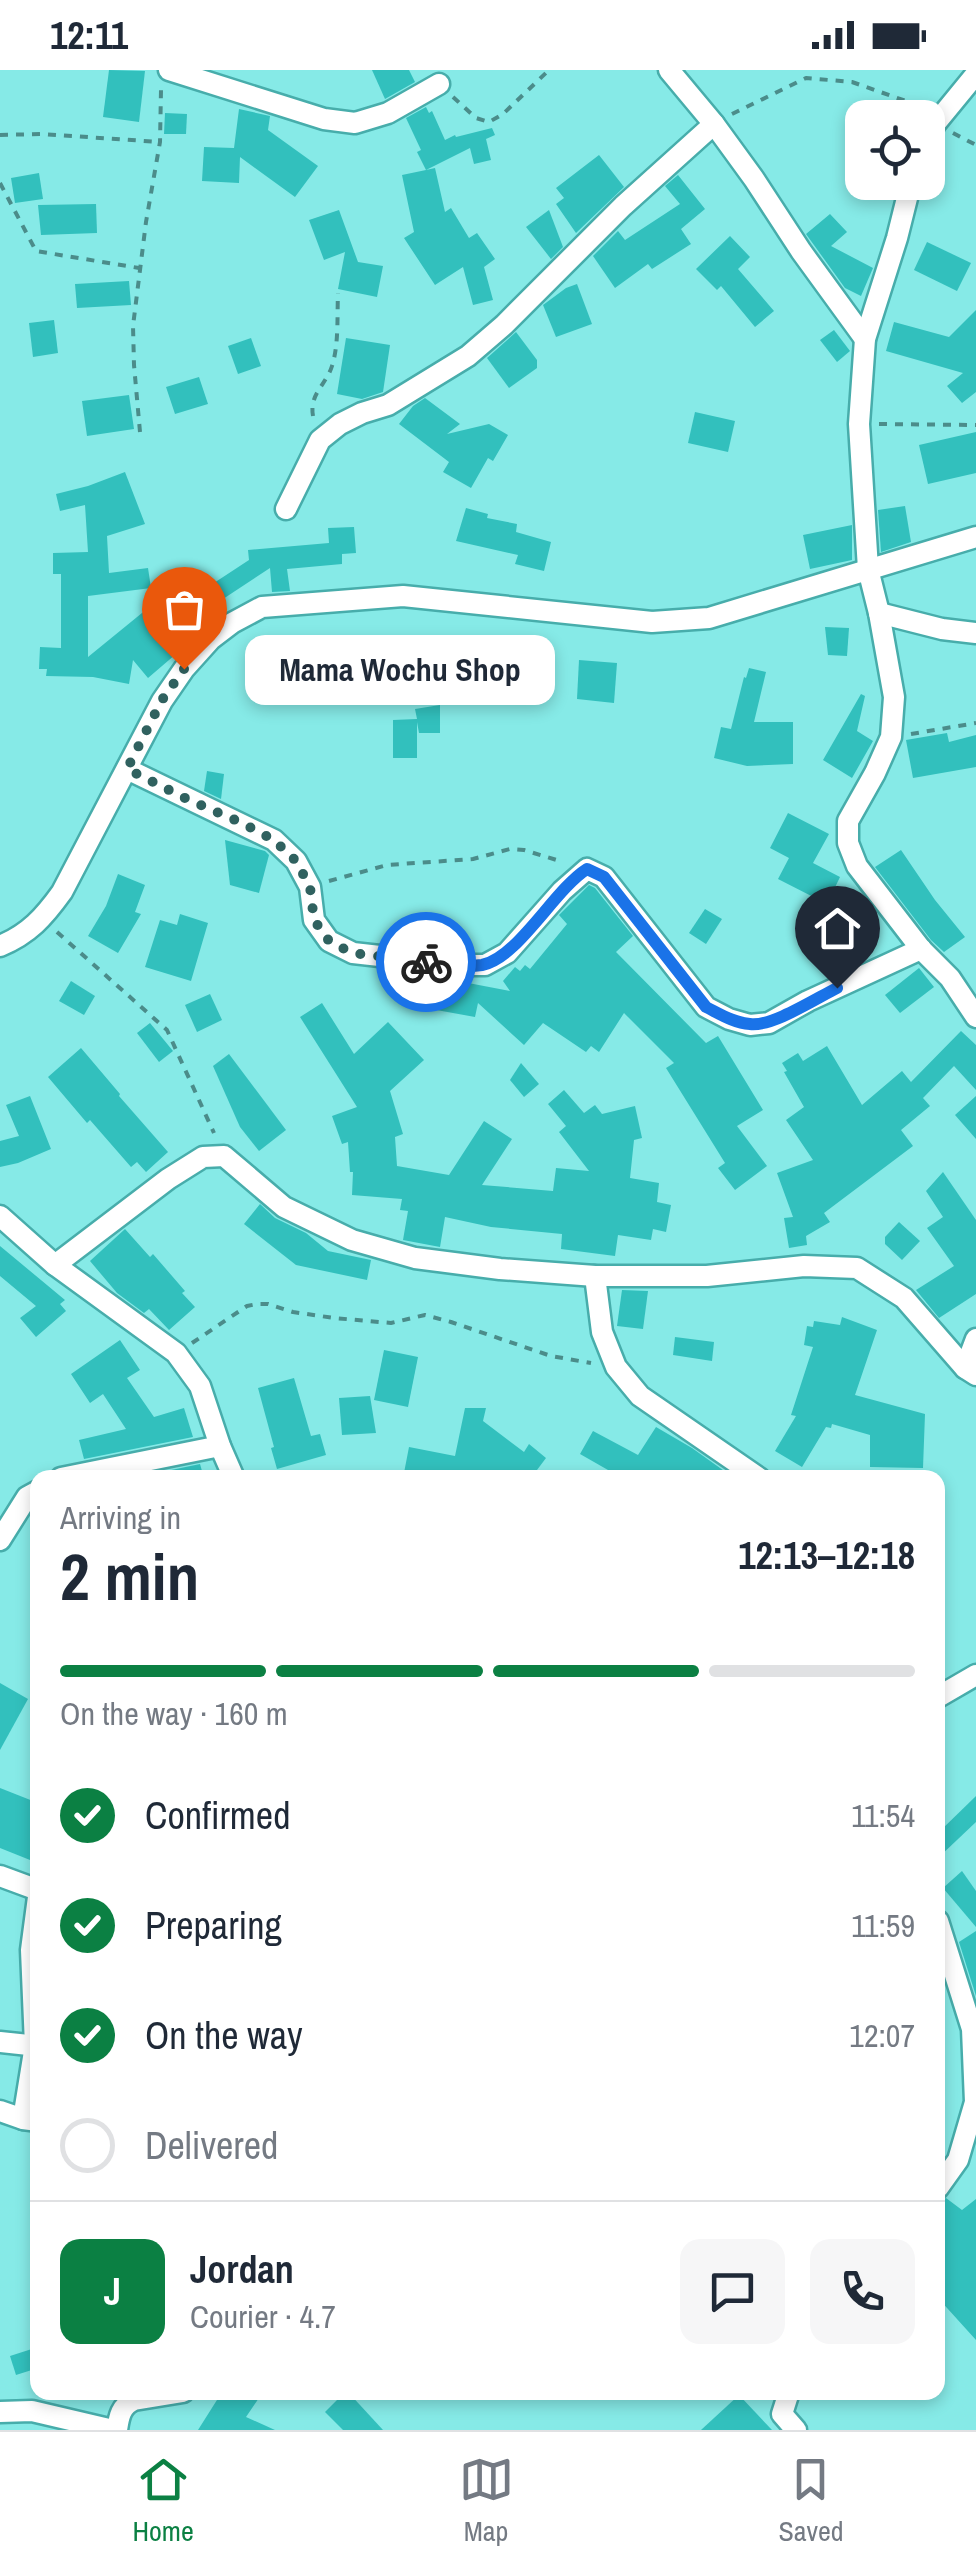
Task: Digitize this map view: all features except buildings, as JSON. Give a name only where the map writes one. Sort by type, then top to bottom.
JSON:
[{"type":"street","points":[[669,70],[714,124],[865,339]]},
{"type":"street","points":[[945,113],[976,74]]},
{"type":"street","points":[[165,79],[355,124],[388,113],[439,84]]},
{"type":"street","points":[[286,509],[320,440],[340,424],[388,405],[468,356],[714,124]]},
{"type":"street","points":[[906,200],[865,339],[859,424],[868,569],[894,697],[891,738],[848,821],[848,844],[856,866],[921,949],[950,978],[976,1016]]},
{"type":"street","points":[[0,946],[42,919],[62,892],[162,700],[184,669],[222,631],[262,607],[403,596],[652,622],[709,618],[976,537]]},
{"type":"street","points":[[879,614],[976,634]]},
{"type":"street","points":[[127,769],[274,840],[296,861],[310,887],[314,920],[329,941],[352,953],[460,966],[485,965],[507,952],[587,869],[604,877],[706,1007],[750,1024],[768,1023],[921,949]]},
{"type":"street","points":[[55,1265],[168,1179],[203,1158],[224,1156],[284,1207],[352,1240],[414,1258],[595,1276],[706,1276],[804,1266],[856,1268],[904,1298],[970,1371]]},
{"type":"street","points":[[0,1216],[55,1265],[176,1353],[200,1386],[230,1470]]},
{"type":"street","points":[[595,1276],[602,1332],[616,1367],[640,1396],[747,1470]]},
{"type":"street","points":[[970,1371],[976,1340]]},
{"type":"street","points":[[102,1470],[220,1446]]},
{"type":"street","points":[[0,1540],[30,1497]]},
{"type":"street","points":[[945,1693],[976,1675]]},
{"type":"street","points":[[0,1876],[30,1890]]},
{"type":"street","points":[[945,1943],[972,2029],[976,2102],[958,2160],[945,2178]]},
{"type":"street","points":[[0,2042],[30,2045]]},
{"type":"street","points":[[0,2111],[30,2120]]},
{"type":"street","points":[[0,2412],[32,2411],[115,2430],[122,2408],[134,2400]]},
{"type":"street","points":[[783,2425],[788,2400]]},
{"type":"path","points":[[439,84],[476,118],[490,122],[549,70]]},
{"type":"path","points":[[714,124],[806,78],[852,82],[904,100]]},
{"type":"path","points":[[140,432],[134,345],[165,79]]},
{"type":"path","points":[[0,135],[160,142]]},
{"type":"path","points":[[0,183],[36,250],[140,268]]},
{"type":"path","points":[[320,440],[311,410],[332,366],[338,293]]},
{"type":"path","points":[[859,424],[976,425]]},
{"type":"path","points":[[891,738],[976,723]]},
{"type":"path","points":[[310,887],[387,865],[457,861],[510,849],[587,869]]},
{"type":"path","points":[[42,919],[166,1030],[224,1156]]},
{"type":"path","points":[[176,1353],[247,1306],[257,1304],[334,1318],[391,1322],[425,1316],[551,1356],[616,1367]]},
{"type":"way so far","points":[[184,669],[162,700],[127,769],[274,840],[296,861],[310,887],[314,920],[329,941],[352,953],[426,962]]},
{"type":"place","name":"Mama Wochu Shop","points":[[184,669]]},
{"type":"route","points":[[426,962],[485,965],[507,952],[587,869],[604,877],[706,1007],[730,1019],[768,1023],[837,988]]}]
